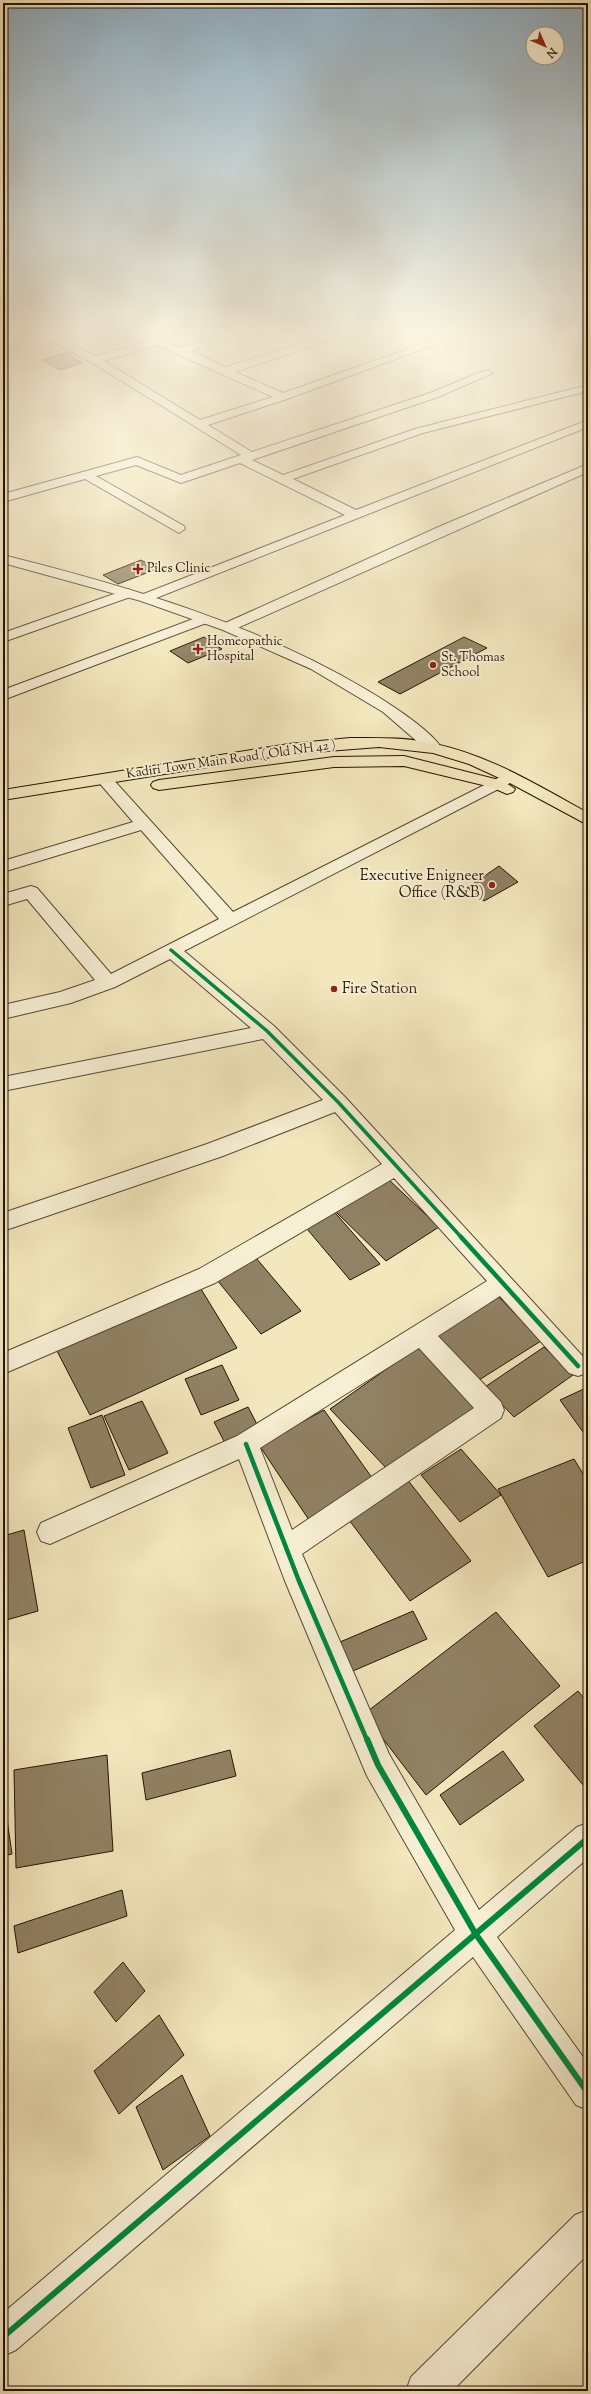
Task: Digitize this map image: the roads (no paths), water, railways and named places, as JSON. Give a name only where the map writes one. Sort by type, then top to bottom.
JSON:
[{"type":"main road","name":"Kadiri Town Main Road ( Old NH 42 )","points":[[3,808],[252,755],[349,744],[395,743],[433,747],[466,756],[503,781],[588,831]]},
{"type":"main road","name":"Kadiri Town Main Road ( Old NH 42 )","points":[[3,795],[334,762],[404,761],[503,781],[588,820]]},
{"type":"street","points":[[226,442],[246,457],[282,479],[356,515]]},
{"type":"street","points":[[3,498],[137,461],[181,479],[292,442]]},
{"type":"street","points":[[282,479],[388,442]]},
{"type":"street","points":[[146,598],[541,442]]},
{"type":"street","points":[[228,628],[448,528],[588,468]]},
{"type":"street","points":[[86,475],[179,529]]},
{"type":"street","points":[[3,559],[146,598],[228,628],[316,666],[388,709],[433,747]]},
{"type":"street","points":[[3,638],[128,593]]},
{"type":"street","points":[[3,695],[204,620]]},
{"type":"street","points":[[3,1012],[64,998],[108,983],[503,781]]},
{"type":"street","points":[[109,785],[230,920]]},
{"type":"street","points":[[3,867],[144,824]]},
{"type":"street","points":[[3,900],[31,892],[108,983]]},
{"type":"street","points":[[172,950],[267,1030],[338,1102],[578,1366]]},
{"type":"street","points":[[3,1084],[241,1038],[267,1030]]},
{"type":"street","points":[[3,1222],[215,1150],[338,1102]]},
{"type":"street","points":[[3,1364],[207,1276],[396,1166]]},
{"type":"street","points":[[50,1532],[246,1444],[502,1283]]},
{"type":"street","points":[[286,1549],[492,1410],[421,1334]]},
{"type":"street","points":[[246,1444],[286,1549],[378,1765],[475,1933],[588,2093]]},
{"type":"street","points":[[3,2337],[588,1838]]},
{"type":"street","points":[[425,2391],[588,2228]]},
{"type":"place","name":"Piles Clinic","points":[[138,569]]},
{"type":"place","name":"Homeopathic Hospital","points":[[198,649]]},
{"type":"place","name":"St. Thomas School","points":[[433,665]]},
{"type":"place","name":"Executive Enigneer Office (R&B)","points":[[492,885]]},
{"type":"place","name":"Fire Station","points":[[334,989]]}]
